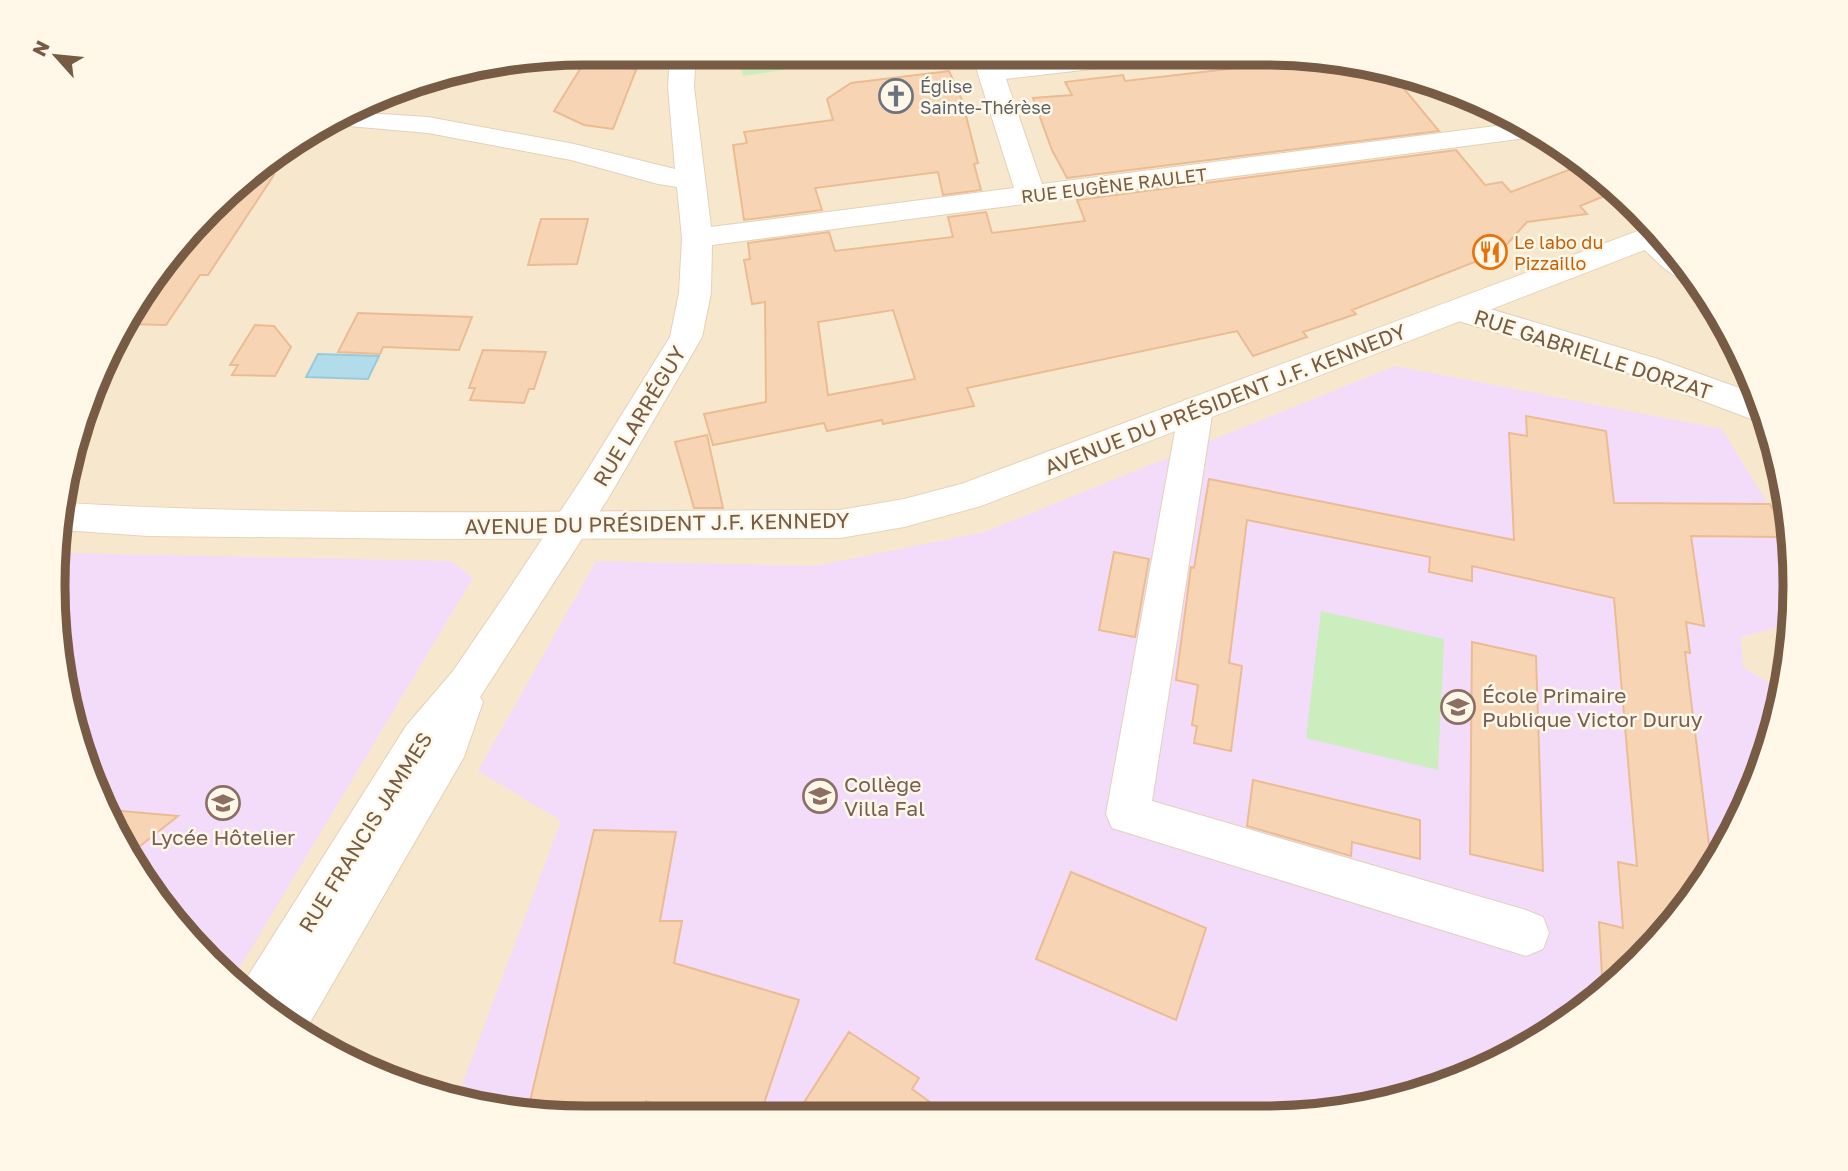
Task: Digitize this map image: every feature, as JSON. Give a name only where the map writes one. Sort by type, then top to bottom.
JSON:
[{"type":"street","name":"RUE LARRÉGUY","points":[[573,524],[686,337],[695,293],[697,238],[681,87],[682,65]]},
{"type":"street","points":[[987,65],[1031,196]]},
{"type":"street","points":[[351,120],[428,125],[574,152],[668,178],[691,178]]},
{"type":"street","name":"RUE EUGÈNE RAULET","points":[[697,238],[1517,132]]},
{"type":"street","name":"AVENUE DU PRÉSIDENT J.F. KENNEDY","points":[[69,517],[148,522],[840,524],[904,513],[968,496],[1650,237]]},
{"type":"street","name":"RUE GABRIELLE DORZAT","points":[[1460,310],[1646,367],[1751,406]]},
{"type":"street","points":[[1714,393],[1743,384]]},
{"type":"street","points":[[1196,410],[1128,814],[1526,933]]},
{"type":"street","name":"RUE FRANCIS JAMMES","points":[[264,995],[421,738],[467,683],[573,524]]},
{"type":"street","points":[[288,1013],[449,744],[467,683]]},
{"type":"shaded area","points":[[1262,65],[1330,69],[1397,82],[1462,104],[1523,135],[1580,172],[1631,217],[1654,242],[1676,268],[1713,325],[1730,355],[1756,418],[1766,451],[1779,518],[1782,620],[1779,653],[1766,720],[1744,785],[1730,816],[1676,903],[1631,954],[1580,999],[1493,1053],[1430,1079],[1397,1089],[1330,1102],[1297,1105],[586,1106],[518,1102],[451,1089],[386,1067],[325,1036],[268,999],[217,954],[172,903],[153,875],[118,816],[92,753],[82,720],[69,653],[66,551],[75,484],[92,418],[118,355],[172,268],[217,217],[268,172],[355,118],[418,92],[484,75],[551,66]]},
{"type":"shaded area","points":[[1395,366],[1722,429],[1779,523],[1783,586],[1781,626],[1741,637],[1743,667],[1773,685],[1766,720],[1744,785],[1713,846],[1676,903],[1631,954],[1580,999],[1523,1036],[1462,1067],[1397,1089],[1330,1102],[1262,1106],[586,1106],[518,1102],[460,1091],[561,821],[478,771],[596,561],[815,566],[984,532]]},
{"type":"shaded area","name":"Lycée Hôtelier","points":[[66,553],[451,561],[473,578],[237,972],[172,903],[135,846],[104,785],[82,720],[69,653]]},
{"type":"green space","points":[[740,65],[804,67],[743,76]]},
{"type":"green space","points":[[1321,611],[1444,639],[1438,770],[1306,738]]},
{"type":"water","points":[[318,354],[379,356],[368,379],[306,377]]},
{"type":"building","points":[[582,65],[625,65],[636,70],[613,129],[584,125],[554,111]]},
{"type":"building","points":[[1263,65],[1330,69],[1399,83],[1439,131],[1067,178],[1052,150],[1033,98],[1072,95],[1065,82],[1123,75],[1125,81]]},
{"type":"building","points":[[949,71],[962,100],[978,163],[974,164],[981,190],[943,195],[938,172],[815,188],[822,210],[744,220],[733,145],[747,143],[744,132],[833,120],[827,99],[851,83]]},
{"type":"building","points":[[1456,150],[1485,185],[1502,182],[1511,192],[1574,168],[1607,195],[1580,206],[1587,214],[1527,222],[1500,252],[1352,310],[1356,314],[1303,332],[1307,337],[1253,356],[1237,331],[967,388],[974,406],[883,424],[882,420],[827,431],[824,423],[713,445],[704,414],[766,402],[765,302],[752,304],[744,260],[750,259],[748,243],[829,232],[835,251],[953,237],[948,217],[986,212],[992,233],[1085,221],[1077,200]],"holes":[[[893,310],[915,379],[828,395],[818,322]]]},
{"type":"building","points":[[270,171],[274,175],[208,275],[200,275],[166,325],[136,324],[172,268],[194,242],[217,217]]},
{"type":"building","points":[[541,219],[588,219],[577,264],[528,265]]},
{"type":"building","points":[[358,313],[472,317],[459,350],[383,347],[380,354],[338,352]]},
{"type":"building","points":[[255,325],[274,326],[291,347],[275,376],[232,375],[238,365],[230,365]]},
{"type":"building","points":[[483,350],[546,352],[534,389],[529,389],[524,403],[470,400],[475,388],[469,388]]},
{"type":"building","points":[[1526,416],[1606,431],[1614,503],[1770,504],[1779,521],[1781,537],[1691,536],[1704,626],[1686,622],[1690,653],[1685,652],[1710,851],[1676,903],[1631,954],[1602,980],[1599,922],[1623,928],[1618,862],[1637,866],[1614,598],[1472,566],[1472,581],[1429,572],[1430,557],[1247,520],[1229,663],[1242,666],[1231,751],[1194,743],[1197,726],[1192,725],[1198,685],[1176,680],[1191,567],[1194,568],[1209,479],[1514,540],[1509,433],[1527,436]]},
{"type":"building","points":[[707,435],[723,508],[694,508],[675,442]]},
{"type":"building","points":[[1114,552],[1149,559],[1135,637],[1099,630]]},
{"type":"building","points":[[1472,642],[1536,656],[1543,871],[1470,854]]},
{"type":"building","points":[[1253,780],[1420,820],[1420,859],[1352,842],[1351,856],[1247,826]]},
{"type":"building","points":[[116,810],[178,816],[137,849]]},
{"type":"building","points":[[594,830],[676,832],[660,921],[682,921],[674,963],[799,1000],[763,1106],[662,1106],[646,1101],[645,1106],[530,1103]]},
{"type":"building","points":[[1071,872],[1206,928],[1176,1020],[1036,959]]},
{"type":"building","points":[[849,1032],[919,1078],[912,1089],[935,1106],[802,1106]]},
{"type":"place","name":"Église Sainte-Thérèse","points":[[896,96]]},
{"type":"place","name":"Le labo du Pizzaillo","points":[[1490,252]]},
{"type":"place","name":"École Primaire Publique Victor Duruy","points":[[1458,707]]},
{"type":"place","name":"Collège Villa Fal","points":[[820,796]]},
{"type":"place","name":"Lycée Hôtelier","points":[[223,803]]}]
